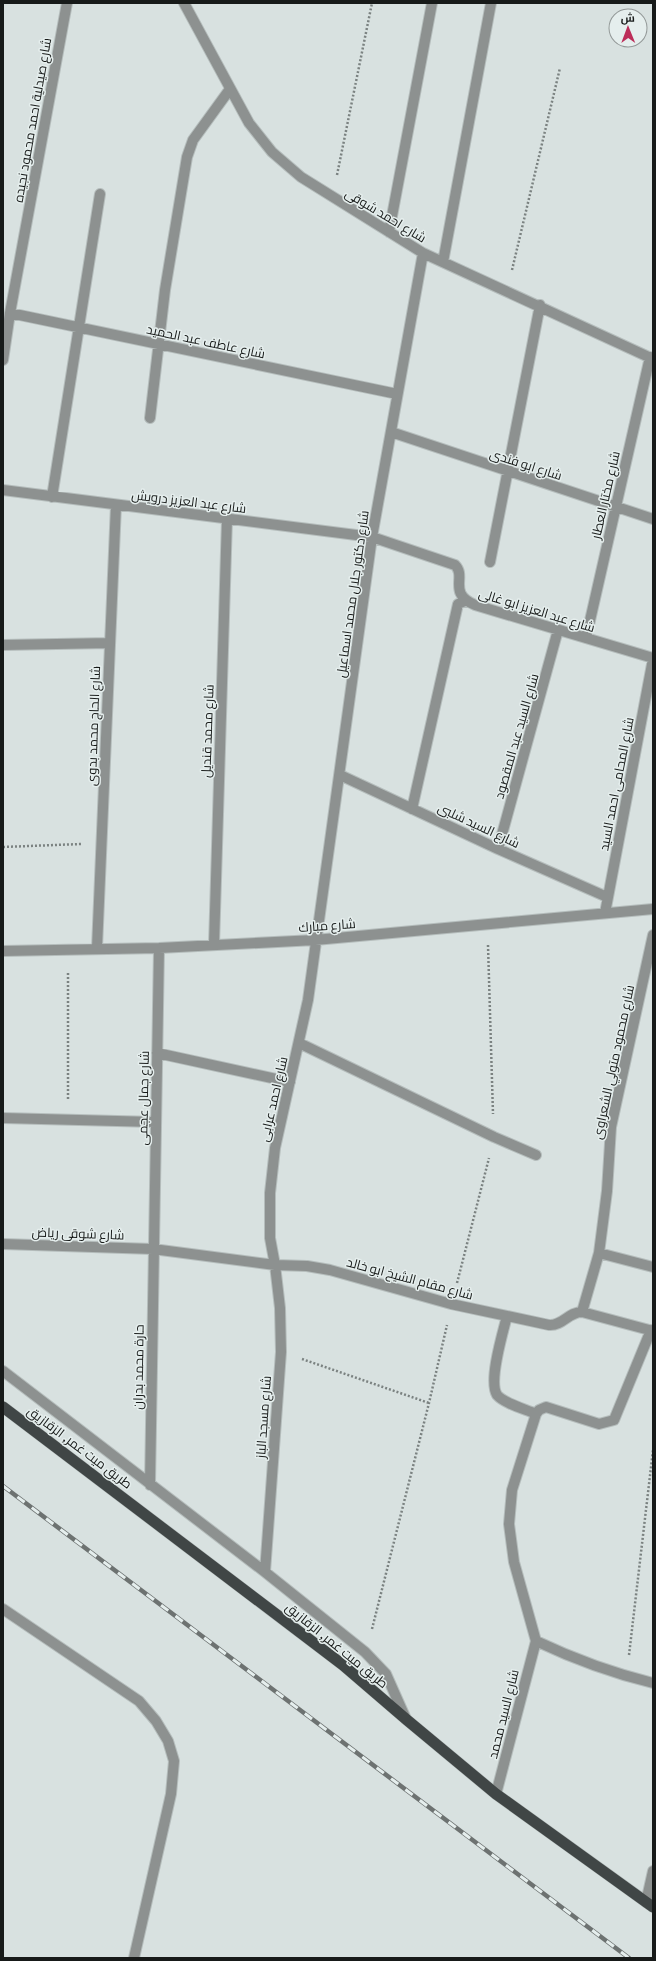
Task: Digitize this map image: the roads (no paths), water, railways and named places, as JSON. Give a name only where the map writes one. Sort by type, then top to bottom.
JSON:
[{"type":"highway","name":"طريق ميت غمر, الزقازيق","points":[[3,1407],[343,1665],[496,1794],[649,1904]]},
{"type":"street","name":"شارع صيدلية احمد محمود نجيده","points":[[3,360],[10,313],[67,3]]},
{"type":"street","name":"شارع احمد شوقى","points":[[184,3],[249,122],[272,152],[301,177],[423,253],[540,305],[652,358]]},
{"type":"street","points":[[389,232],[432,3]]},
{"type":"street","points":[[443,262],[491,3]]},
{"type":"street","points":[[150,418],[159,344],[187,157],[193,140],[230,89]]},
{"type":"street","points":[[52,497],[100,194]]},
{"type":"street","name":"شارع دكتور جلال محمد اسماعيل","points":[[315,940],[340,775],[372,537],[423,253]]},
{"type":"street","points":[[490,562],[540,305]]},
{"type":"street","name":"شارع عاطف عبد الحميد","points":[[10,313],[397,394]]},
{"type":"street","name":"شارع مختار العطار","points":[[586,638],[652,358]]},
{"type":"street","name":"شارع ابو فندى","points":[[391,432],[653,519]]},
{"type":"street","name":"شارع عبد العزيز درويش","points":[[3,490],[372,537]]},
{"type":"street","name":"شارع الحاج محمد بدوى","points":[[97,948],[116,505]]},
{"type":"street","name":"شارع محمد قنديل","points":[[214,945],[227,519]]},
{"type":"street","name":"شارع عبد العزيز ابو غالى","points":[[372,537],[455,565],[458,570],[460,591],[465,600],[653,659]]},
{"type":"street","points":[[412,809],[458,604],[465,600]]},
{"type":"street","name":"شارع السيد عبد المقصود","points":[[498,849],[558,630]]},
{"type":"street","points":[[3,644],[110,643]]},
{"type":"street","name":"شارع المحامى احمد السيد","points":[[605,913],[653,659]]},
{"type":"street","name":"شارع السيد شلبى","points":[[340,775],[498,849],[608,897]]},
{"type":"street","name":"شارع مبارك","points":[[3,951],[159,948],[315,940],[653,909]]},
{"type":"street","name":"شارع محمود متولي الشعراوى","points":[[582,1312],[599,1253],[607,1191],[611,1128],[653,935]]},
{"type":"street","name":"شارع احمد عرابى","points":[[275,1264],[270,1238],[270,1193],[275,1148],[308,1000],[315,940]]},
{"type":"street","name":"شارع جمال عجمى","points":[[153,1248],[159,948]]},
{"type":"street","points":[[299,1043],[494,1137],[536,1155]]},
{"type":"street","points":[[157,1053],[290,1082]]},
{"type":"street","points":[[3,1118],[155,1122]]},
{"type":"street","name":"شارع شوقى رياض","points":[[3,1244],[153,1248]]},
{"type":"street","name":"شارع مقام الشيخ ابو خالد","points":[[153,1248],[330,1270],[451,1304],[554,1326],[572,1313],[582,1312]]},
{"type":"street","name":"حارة محمد بدران","points":[[150,1485],[153,1248]]},
{"type":"street","points":[[599,1253],[653,1267]]},
{"type":"street","name":"شارع مسجد الباز","points":[[264,1572],[281,1352],[280,1308],[275,1264]]},
{"type":"street","points":[[582,1312],[652,1330],[614,1420],[599,1424],[546,1407],[539,1410],[536,1414],[512,1490],[510,1524],[514,1562],[536,1641],[565,1655],[627,1677],[653,1683]]},
{"type":"street","points":[[507,1316],[494,1375],[494,1389],[498,1396],[507,1402],[536,1414]]},
{"type":"street","points":[[3,1371],[366,1652],[386,1674],[407,1720]]},
{"type":"street","points":[[3,1609],[139,1702],[156,1721],[168,1741],[174,1760],[172,1794],[134,1958]]},
{"type":"street","name":"شارع السيد محمد","points":[[496,1794],[536,1641]]},
{"type":"street","points":[[649,1904],[653,1871]]},
{"type":"railway","points":[[3,1486],[629,1958]]}]
